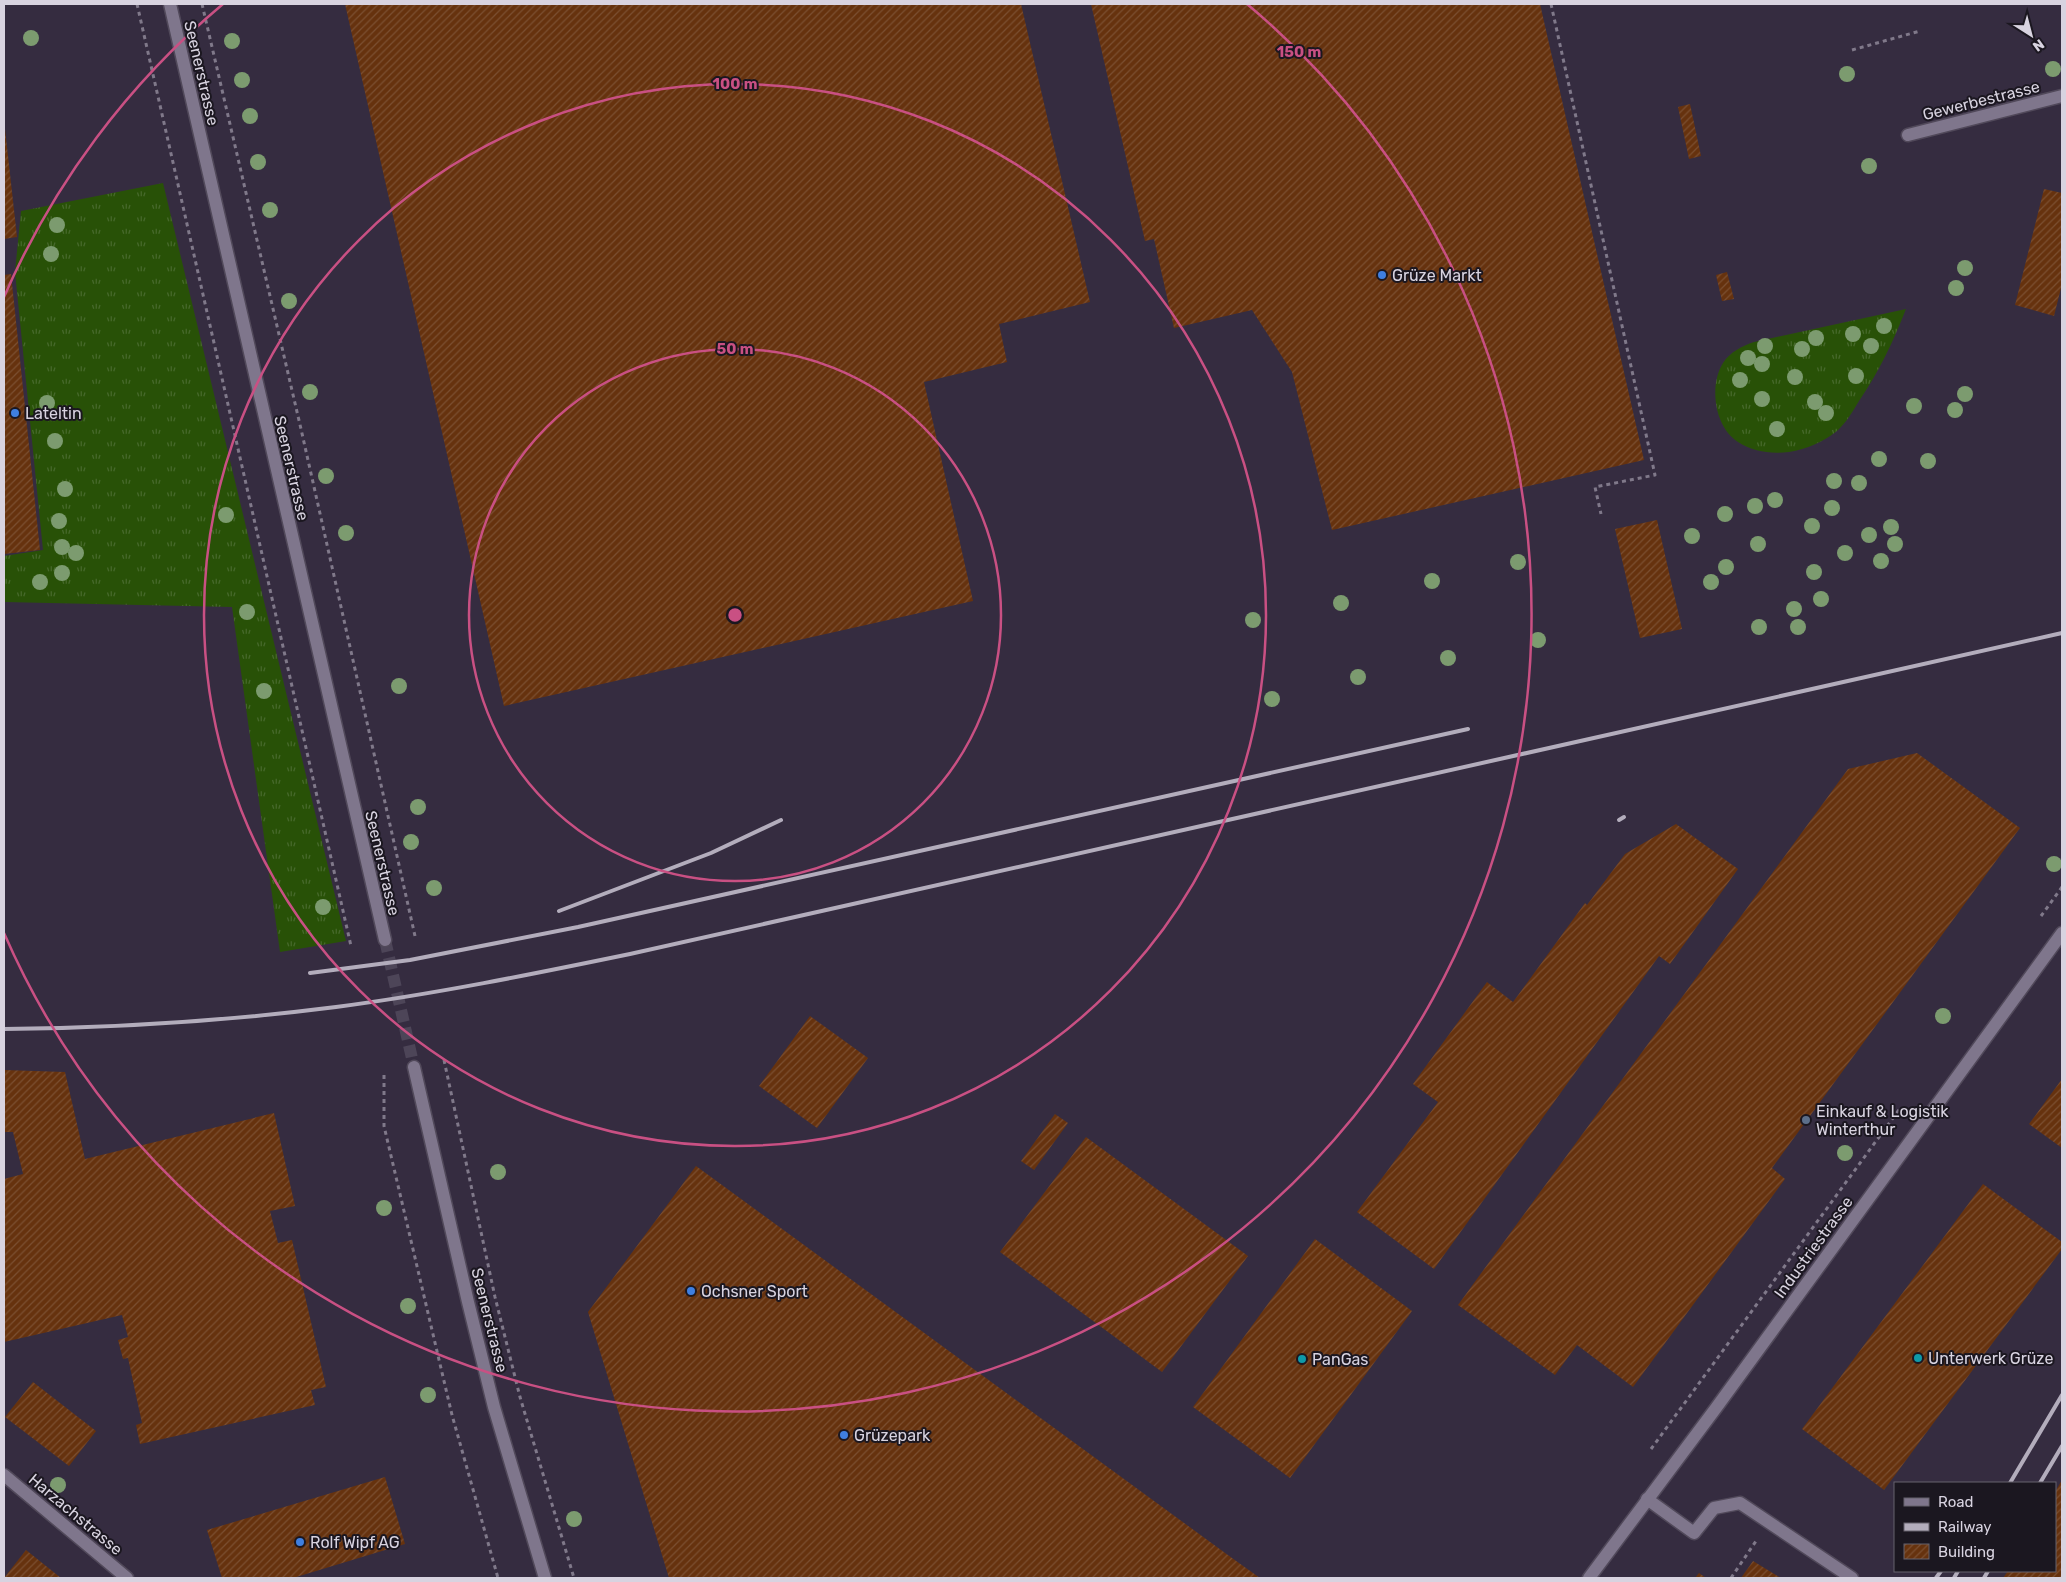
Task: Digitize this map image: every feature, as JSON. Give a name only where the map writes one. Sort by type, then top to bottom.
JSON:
[{"type":"main road","name":"Seenerstrasse","points":[[170,4],[385,940]]},
{"type":"main road","name":"Gewerbestrasse","points":[[1908,135],[2062,96]]},
{"type":"main road","name":"Industriestrasse","points":[[1589,1578],[2062,933]]},
{"type":"main road","name":"Seenerstrasse","points":[[414,1067],[494,1407],[545,1578]]},
{"type":"main road","name":"Harzachstrasse","points":[[4,1475],[127,1578]]},
{"type":"main road","points":[[1648,1499],[1694,1534],[1714,1508],[1740,1503],[1852,1578]]},
{"type":"path","points":[[137,4],[351,946]]},
{"type":"path","points":[[202,4],[303,439],[415,936]]},
{"type":"path","points":[[1551,4],[1655,475],[1595,488],[1601,514]]},
{"type":"path","points":[[1852,50],[1920,31]]},
{"type":"path","points":[[2040,917],[2062,886]]},
{"type":"path","points":[[444,1060],[520,1397],[574,1578]]},
{"type":"path","points":[[384,1075],[384,1126],[452,1415],[498,1578]]},
{"type":"path","points":[[1648,1453],[1902,1105]]},
{"type":"path","points":[[1732,1578],[1768,1522]]},
{"type":"green space","points":[[163,183],[346,941],[280,952],[232,607],[4,602],[4,556],[43,550],[15,272],[21,211]]},
{"type":"green space","points":[[1906,309],[1873,379],[1852,413],[1837,431],[1808,447],[1782,453],[1750,448],[1738,442],[1730,435],[1719,416],[1715,394],[1716,383],[1723,363],[1737,350],[1754,342]]},
{"type":"building","points":[[345,4],[1021,4],[1090,302],[999,324],[1007,362],[924,382],[973,601],[504,706]]},
{"type":"building","name":"Grüze Markt","points":[[1091,4],[1540,4],[1644,460],[1332,530],[1292,372],[1252,310],[1174,328],[1154,239],[1145,241]]},
{"type":"building","points":[[1690,104],[1701,156],[1689,159],[1678,107]]},
{"type":"building","points":[[4,120],[17,237],[4,239]]},
{"type":"building","points":[[2044,189],[2062,193],[2062,284],[2054,316],[2015,305]]},
{"type":"building","points":[[1727,272],[1734,299],[1722,301],[1716,275]]},
{"type":"building","name":"Lateltin","points":[[11,274],[40,550],[4,554],[4,275]]},
{"type":"building","points":[[1657,520],[1682,629],[1640,638],[1615,529]]},
{"type":"building","points":[[1917,753],[2020,828],[1772,1168],[1785,1179],[1633,1387],[1577,1345],[1555,1375],[1458,1305],[1848,769]]},
{"type":"building","points":[[1676,824],[1738,869],[1670,964],[1659,956],[1434,1269],[1357,1212],[1438,1102],[1413,1084],[1487,982],[1513,1002],[1585,903],[1587,905],[1625,854]]},
{"type":"building","points":[[810,1016],[868,1058],[817,1128],[759,1086]]},
{"type":"building","points":[[4,1070],[65,1072],[85,1159],[274,1113],[295,1206],[270,1211],[278,1243],[292,1240],[326,1387],[311,1390],[315,1405],[140,1444],[136,1425],[142,1423],[128,1358],[123,1359],[118,1340],[128,1337],[122,1315],[4,1342],[4,1179],[23,1174],[13,1132],[4,1132]]},
{"type":"building","points":[[2062,1079],[2062,1148],[2029,1124]]},
{"type":"building","points":[[1055,1114],[1068,1123],[1034,1170],[1021,1161]]},
{"type":"building","points":[[1086,1137],[1248,1256],[1162,1372],[1000,1252]]},
{"type":"building","name":"Grüzepark","points":[[696,1166],[1260,1578],[669,1578],[588,1312]]},
{"type":"building","name":"Unterwerk Grüze","points":[[1983,1184],[2062,1242],[2062,1249],[1884,1490],[1802,1429]]},
{"type":"building","name":"PanGas","points":[[1315,1239],[1412,1311],[1290,1478],[1193,1407]]},
{"type":"building","points":[[33,1382],[96,1431],[69,1466],[5,1417]]},
{"type":"building","points":[[385,1477],[405,1544],[293,1578],[222,1578],[207,1530]]},
{"type":"building","points":[[2062,1480],[2062,1578],[2003,1578],[2007,1572],[2056,1572],[2056,1490]]},
{"type":"building","points":[[26,1550],[61,1578],[4,1578]]},
{"type":"building","points":[[1753,1561],[1781,1578],[1741,1578]]},
{"type":"building","points":[[1699,1573],[1706,1578],[1695,1578]]},
{"type":"tunnel","points":[[385,940],[414,1067]]},
{"type":"railway","points":[[4,1029],[129,1025],[253,1016],[373,1002],[520,976],[630,954],[2062,633]]},
{"type":"railway","points":[[310,973],[410,960],[578,927],[1468,729]]},
{"type":"railway","points":[[1619,820],[1624,817]]},
{"type":"railway","points":[[559,911],[711,853],[781,820]]},
{"type":"railway","points":[[2011,1482],[2062,1395]]},
{"type":"railway","points":[[2041,1482],[2062,1446]]},
{"type":"railway","points":[[1936,1578],[1940,1572]]},
{"type":"railway","points":[[1954,1578],[1957,1572]]},
{"type":"railway","points":[[1984,1578],[1987,1572]]},
{"type":"place","name":"Grüze Markt","points":[[1382,275]]},
{"type":"place","name":"Lateltin","points":[[15,413]]},
{"type":"place","name":"Einkauf & Logistik Winterthur","points":[[1806,1120]]},
{"type":"place","name":"Ochsner Sport","points":[[691,1291]]},
{"type":"place","name":"Unterwerk Grüze","points":[[1918,1358]]},
{"type":"place","name":"PanGas","points":[[1302,1359]]},
{"type":"place","name":"Grüzepark","points":[[844,1435]]},
{"type":"place","name":"Rolf Wipf AG","points":[[300,1542]]}]
